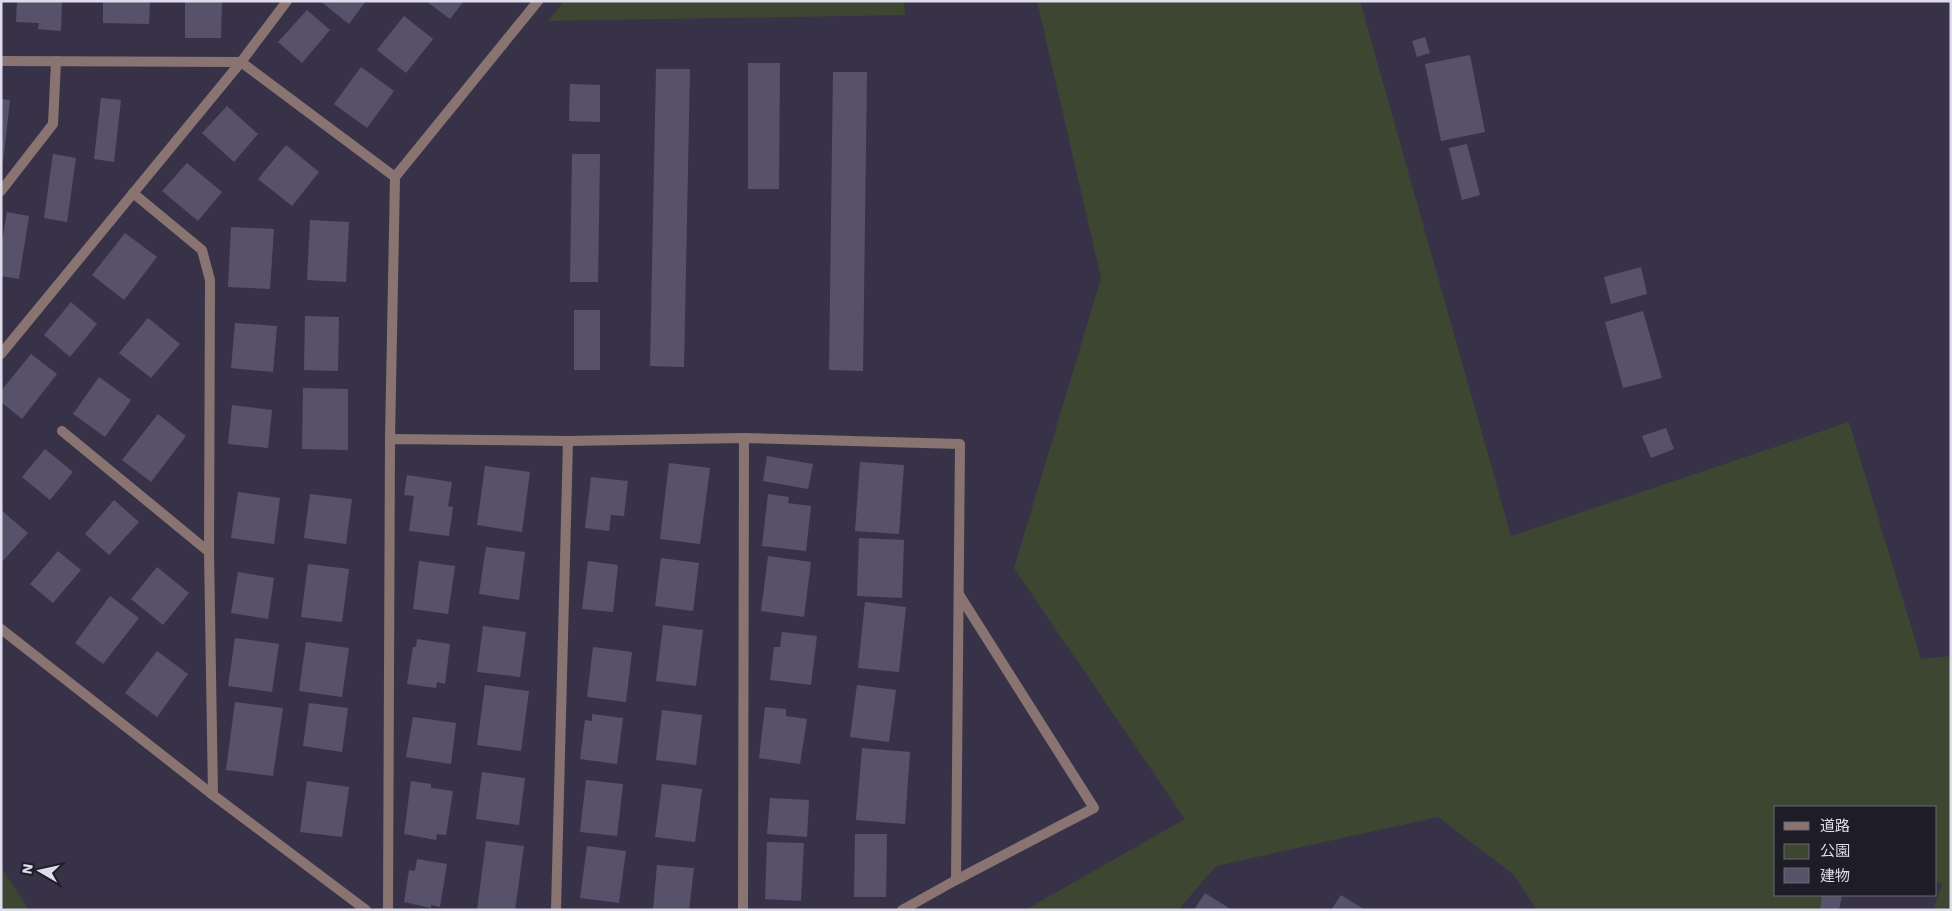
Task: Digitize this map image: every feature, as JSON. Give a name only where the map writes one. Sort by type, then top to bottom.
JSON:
[{"type":"street","points":[[1,354],[241,62],[287,1]]},
{"type":"street","points":[[388,910],[390,439],[395,177],[538,1]]},
{"type":"street","points":[[1,61],[241,62],[395,177]]},
{"type":"street","points":[[1,191],[54,124],[56,61]]},
{"type":"street","points":[[133,193],[202,250],[210,280],[209,552],[213,795]]},
{"type":"street","points":[[62,432],[209,552]]},
{"type":"street","points":[[390,439],[568,441],[744,438],[960,444],[956,880]]},
{"type":"street","points":[[742,910],[744,438]]},
{"type":"street","points":[[556,910],[568,441]]},
{"type":"street","points":[[902,910],[1094,808],[960,595]]},
{"type":"street","points":[[1,629],[213,795],[366,910]]},
{"type":"green space","points":[[564,1],[904,1],[905,15],[548,21]]},
{"type":"green space","points":[[1037,1],[1360,1],[1511,536],[1849,422],[1921,659],[1951,656],[1951,910],[1933,910],[1942,883],[1937,883],[1937,806],[1774,806],[1774,896],[1831,896],[1825,910],[1537,910],[1513,874],[1438,817],[1216,866],[1178,910],[1025,910],[1185,819],[1014,568],[1101,278]]},
{"type":"green space","points":[[1,867],[29,910],[1,910]]},
{"type":"building","points":[[17,1],[62,1],[61,31],[38,29],[39,23],[16,22]]},
{"type":"building","points":[[103,1],[150,1],[149,24],[103,23]]},
{"type":"building","points":[[185,1],[222,1],[221,38],[185,38]]},
{"type":"building","points":[[320,1],[366,1],[349,24]]},
{"type":"building","points":[[426,1],[464,1],[450,19]]},
{"type":"building","points":[[307,10],[330,30],[302,63],[278,42]]},
{"type":"building","points":[[404,16],[433,39],[406,73],[377,50]]},
{"type":"building","points":[[1425,37],[1430,53],[1417,57],[1412,41]]},
{"type":"building","points":[[1470,55],[1485,132],[1441,141],[1425,64]]},
{"type":"building","points":[[748,63],[780,63],[779,189],[748,189]]},
{"type":"building","points":[[361,67],[394,91],[367,128],[334,104]]},
{"type":"building","points":[[656,69],[690,69],[684,367],[650,366]]},
{"type":"building","points":[[833,72],[867,72],[863,371],[829,370]]},
{"type":"building","points":[[570,84],[600,85],[600,122],[569,121]]},
{"type":"building","points":[[101,98],[121,100],[114,162],[94,159]]},
{"type":"building","points":[[1,99],[10,100],[3,162],[1,161]]},
{"type":"building","points":[[227,106],[258,134],[234,162],[202,133]]},
{"type":"building","points":[[1467,144],[1480,195],[1462,200],[1449,148]]},
{"type":"building","points":[[286,145],[319,172],[292,206],[258,179]]},
{"type":"building","points":[[53,154],[76,158],[67,222],[44,218]]},
{"type":"building","points":[[572,154],[600,154],[598,282],[570,282]]},
{"type":"building","points":[[187,163],[222,192],[198,221],[162,191]]},
{"type":"building","points":[[7,212],[29,216],[19,279],[1,276],[1,246]]},
{"type":"building","points":[[310,220],[349,222],[346,282],[307,280]]},
{"type":"building","points":[[231,227],[274,229],[270,289],[228,287]]},
{"type":"building","points":[[125,233],[157,257],[124,300],[92,275]]},
{"type":"building","points":[[1641,267],[1647,294],[1611,304],[1604,277]]},
{"type":"building","points":[[71,302],[97,324],[70,357],[44,335]]},
{"type":"building","points":[[574,310],[600,310],[600,370],[574,370]]},
{"type":"building","points":[[1643,311],[1662,378],[1623,388],[1605,322]]},
{"type":"building","points":[[305,316],[339,317],[338,371],[304,370]]},
{"type":"building","points":[[148,318],[180,344],[151,378],[119,353]]},
{"type":"building","points":[[235,323],[277,326],[273,372],[231,368]]},
{"type":"building","points":[[31,354],[57,374],[22,419],[1,402],[1,391]]},
{"type":"building","points":[[99,377],[131,400],[105,437],[73,414]]},
{"type":"building","points":[[303,388],[348,389],[348,450],[302,449]]},
{"type":"building","points":[[232,405],[272,410],[268,448],[228,444]]},
{"type":"building","points":[[158,414],[186,436],[151,482],[122,460]]},
{"type":"building","points":[[1666,428],[1674,449],[1651,458],[1642,436]]},
{"type":"building","points":[[45,449],[73,472],[50,500],[22,477]]},
{"type":"building","points":[[767,456],[813,464],[808,489],[763,481]]},
{"type":"building","points":[[860,462],[904,465],[899,534],[855,531]]},
{"type":"building","points":[[669,463],[710,468],[700,544],[660,539]]},
{"type":"building","points":[[485,466],[530,472],[522,532],[477,525]]},
{"type":"building","points":[[407,475],[452,482],[448,506],[453,507],[449,536],[409,531],[414,496],[404,495]]},
{"type":"building","points":[[591,477],[628,481],[624,516],[611,515],[609,531],[585,528]]},
{"type":"building","points":[[238,492],[280,498],[274,544],[231,538]]},
{"type":"building","points":[[310,494],[352,499],[346,544],[304,538]]},
{"type":"building","points":[[768,494],[789,497],[788,503],[811,506],[806,551],[762,546]]},
{"type":"building","points":[[114,500],[139,522],[109,555],[85,534]]},
{"type":"building","points":[[1,510],[28,533],[1,563]]},
{"type":"building","points":[[859,538],[904,540],[902,598],[857,596]]},
{"type":"building","points":[[486,547],[525,552],[519,600],[479,594]]},
{"type":"building","points":[[58,551],[81,570],[53,603],[30,584]]},
{"type":"building","points":[[768,556],[811,562],[804,617],[761,611]]},
{"type":"building","points":[[661,558],[699,563],[693,611],[655,606]]},
{"type":"building","points":[[419,561],[455,566],[448,614],[413,609]]},
{"type":"building","points":[[588,561],[618,565],[613,612],[582,609]]},
{"type":"building","points":[[308,564],[349,569],[342,622],[301,617]]},
{"type":"building","points":[[157,567],[189,593],[163,625],[131,599]]},
{"type":"building","points":[[238,572],[274,578],[268,619],[231,613]]},
{"type":"building","points":[[110,596],[139,618],[103,664],[75,643]]},
{"type":"building","points":[[865,602],[906,607],[899,672],[858,668]]},
{"type":"building","points":[[663,625],[703,630],[696,686],[656,681]]},
{"type":"building","points":[[483,626],[526,632],[520,677],[477,672]]},
{"type":"building","points":[[782,632],[817,636],[811,685],[770,680],[774,647],[780,647]]},
{"type":"building","points":[[235,638],[279,644],[272,692],[228,686]]},
{"type":"building","points":[[417,639],[450,644],[445,684],[437,682],[436,688],[407,684],[413,647],[416,647]]},
{"type":"building","points":[[306,642],[349,648],[342,697],[299,691]]},
{"type":"building","points":[[593,647],[632,652],[626,702],[587,697]]},
{"type":"building","points":[[157,651],[188,674],[157,717],[125,693]]},
{"type":"building","points":[[485,685],[529,691],[521,751],[477,745]]},
{"type":"building","points":[[857,685],[896,690],[889,742],[850,737]]},
{"type":"building","points":[[235,702],[283,708],[273,776],[226,770]]},
{"type":"building","points":[[309,703],[348,708],[342,752],[303,746]]},
{"type":"building","points":[[765,707],[786,709],[786,716],[807,719],[800,764],[759,758]]},
{"type":"building","points":[[662,710],[702,715],[696,765],[656,760]]},
{"type":"building","points":[[592,714],[623,718],[617,764],[580,759],[585,720],[592,721]]},
{"type":"building","points":[[413,717],[456,723],[451,764],[406,757]]},
{"type":"building","points":[[862,748],[910,752],[905,824],[856,820]]},
{"type":"building","points":[[482,772],[525,778],[519,825],[476,819]]},
{"type":"building","points":[[586,780],[623,784],[617,836],[580,832]]},
{"type":"building","points":[[307,781],[349,787],[342,837],[300,832]]},
{"type":"building","points":[[411,781],[431,784],[431,788],[453,791],[446,835],[437,834],[436,840],[404,834]]},
{"type":"building","points":[[662,784],[702,789],[695,842],[655,837]]},
{"type":"building","points":[[770,798],[809,800],[807,837],[767,834]]},
{"type":"building","points":[[855,834],[887,834],[886,897],[854,897]]},
{"type":"building","points":[[486,841],[524,846],[515,910],[477,910]]},
{"type":"building","points":[[767,842],[804,843],[801,901],[765,899]]},
{"type":"building","points":[[587,846],[626,851],[619,903],[580,898]]},
{"type":"building","points":[[417,859],[447,864],[440,907],[431,905],[431,908],[404,902],[409,870],[415,871]]},
{"type":"building","points":[[657,865],[694,868],[689,910],[653,910]]},
{"type":"building","points":[[1205,893],[1232,910],[1194,910]]},
{"type":"building","points":[[1341,895],[1365,910],[1331,910]]},
{"type":"building","points":[[1822,896],[1842,896],[1839,910],[1820,910]]}]
